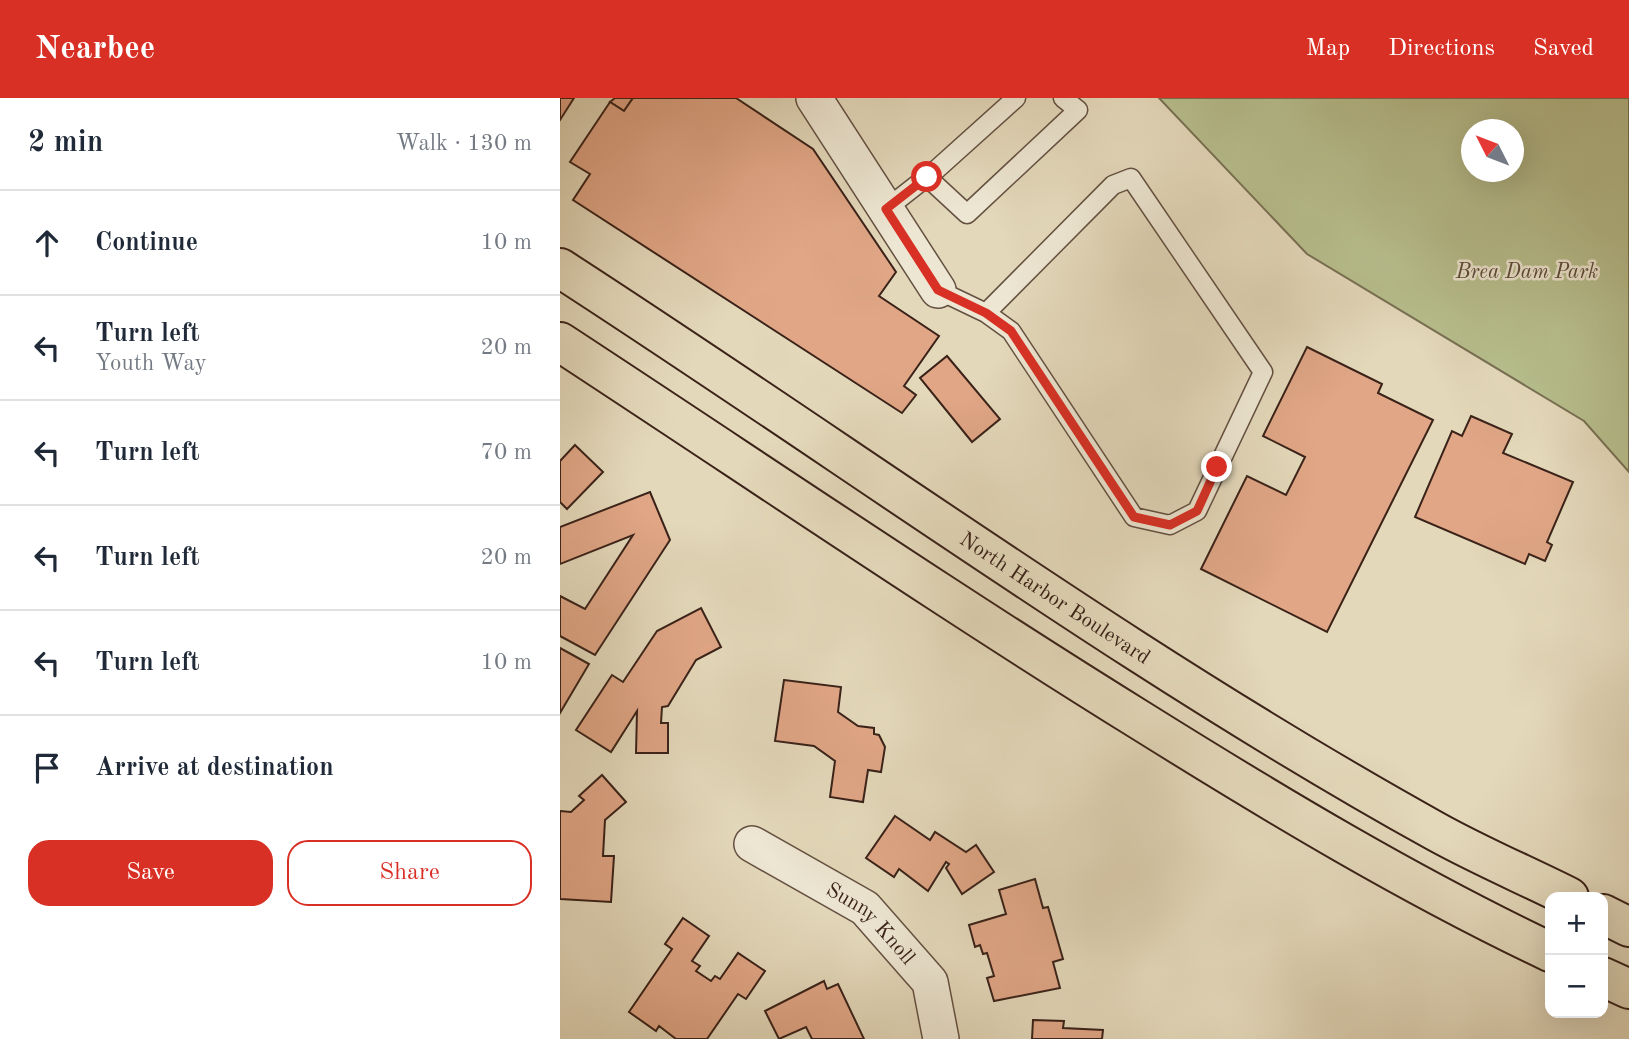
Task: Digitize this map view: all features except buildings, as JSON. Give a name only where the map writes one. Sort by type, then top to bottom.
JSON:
[{"type":"main road","name":"North Harbor Boulevard","points":[[560,268],[1006,565],[1268,733],[1437,832],[1559,892]]},
{"type":"main road","points":[[560,342],[1048,663],[1292,815],[1458,908],[1545,950]]},
{"type":"main road","points":[[1608,916],[1629,926]]},
{"type":"main road","points":[[1608,979],[1629,989]]},
{"type":"street","points":[[814,98],[938,290]]},
{"type":"street","name":"Sunny Knoll","points":[[752,844],[865,908],[930,982],[941,1039]]},
{"type":"lane","points":[[886,209],[927,177],[1016,98]]},
{"type":"lane","points":[[927,177],[967,214],[1078,110],[1063,98]]},
{"type":"lane","points":[[938,290],[986,313],[1011,331],[1134,517],[1170,525],[1197,511],[1263,372],[1131,178],[1113,186],[986,313]]},
{"type":"green space","name":"Brea Dam Park","points":[[1159,98],[1629,98],[1629,472],[1584,421],[1307,254]]},
{"type":"route","points":[[927,177],[886,209],[938,290],[986,313],[1011,331],[1134,517],[1170,525],[1197,511],[1217,467]]}]
